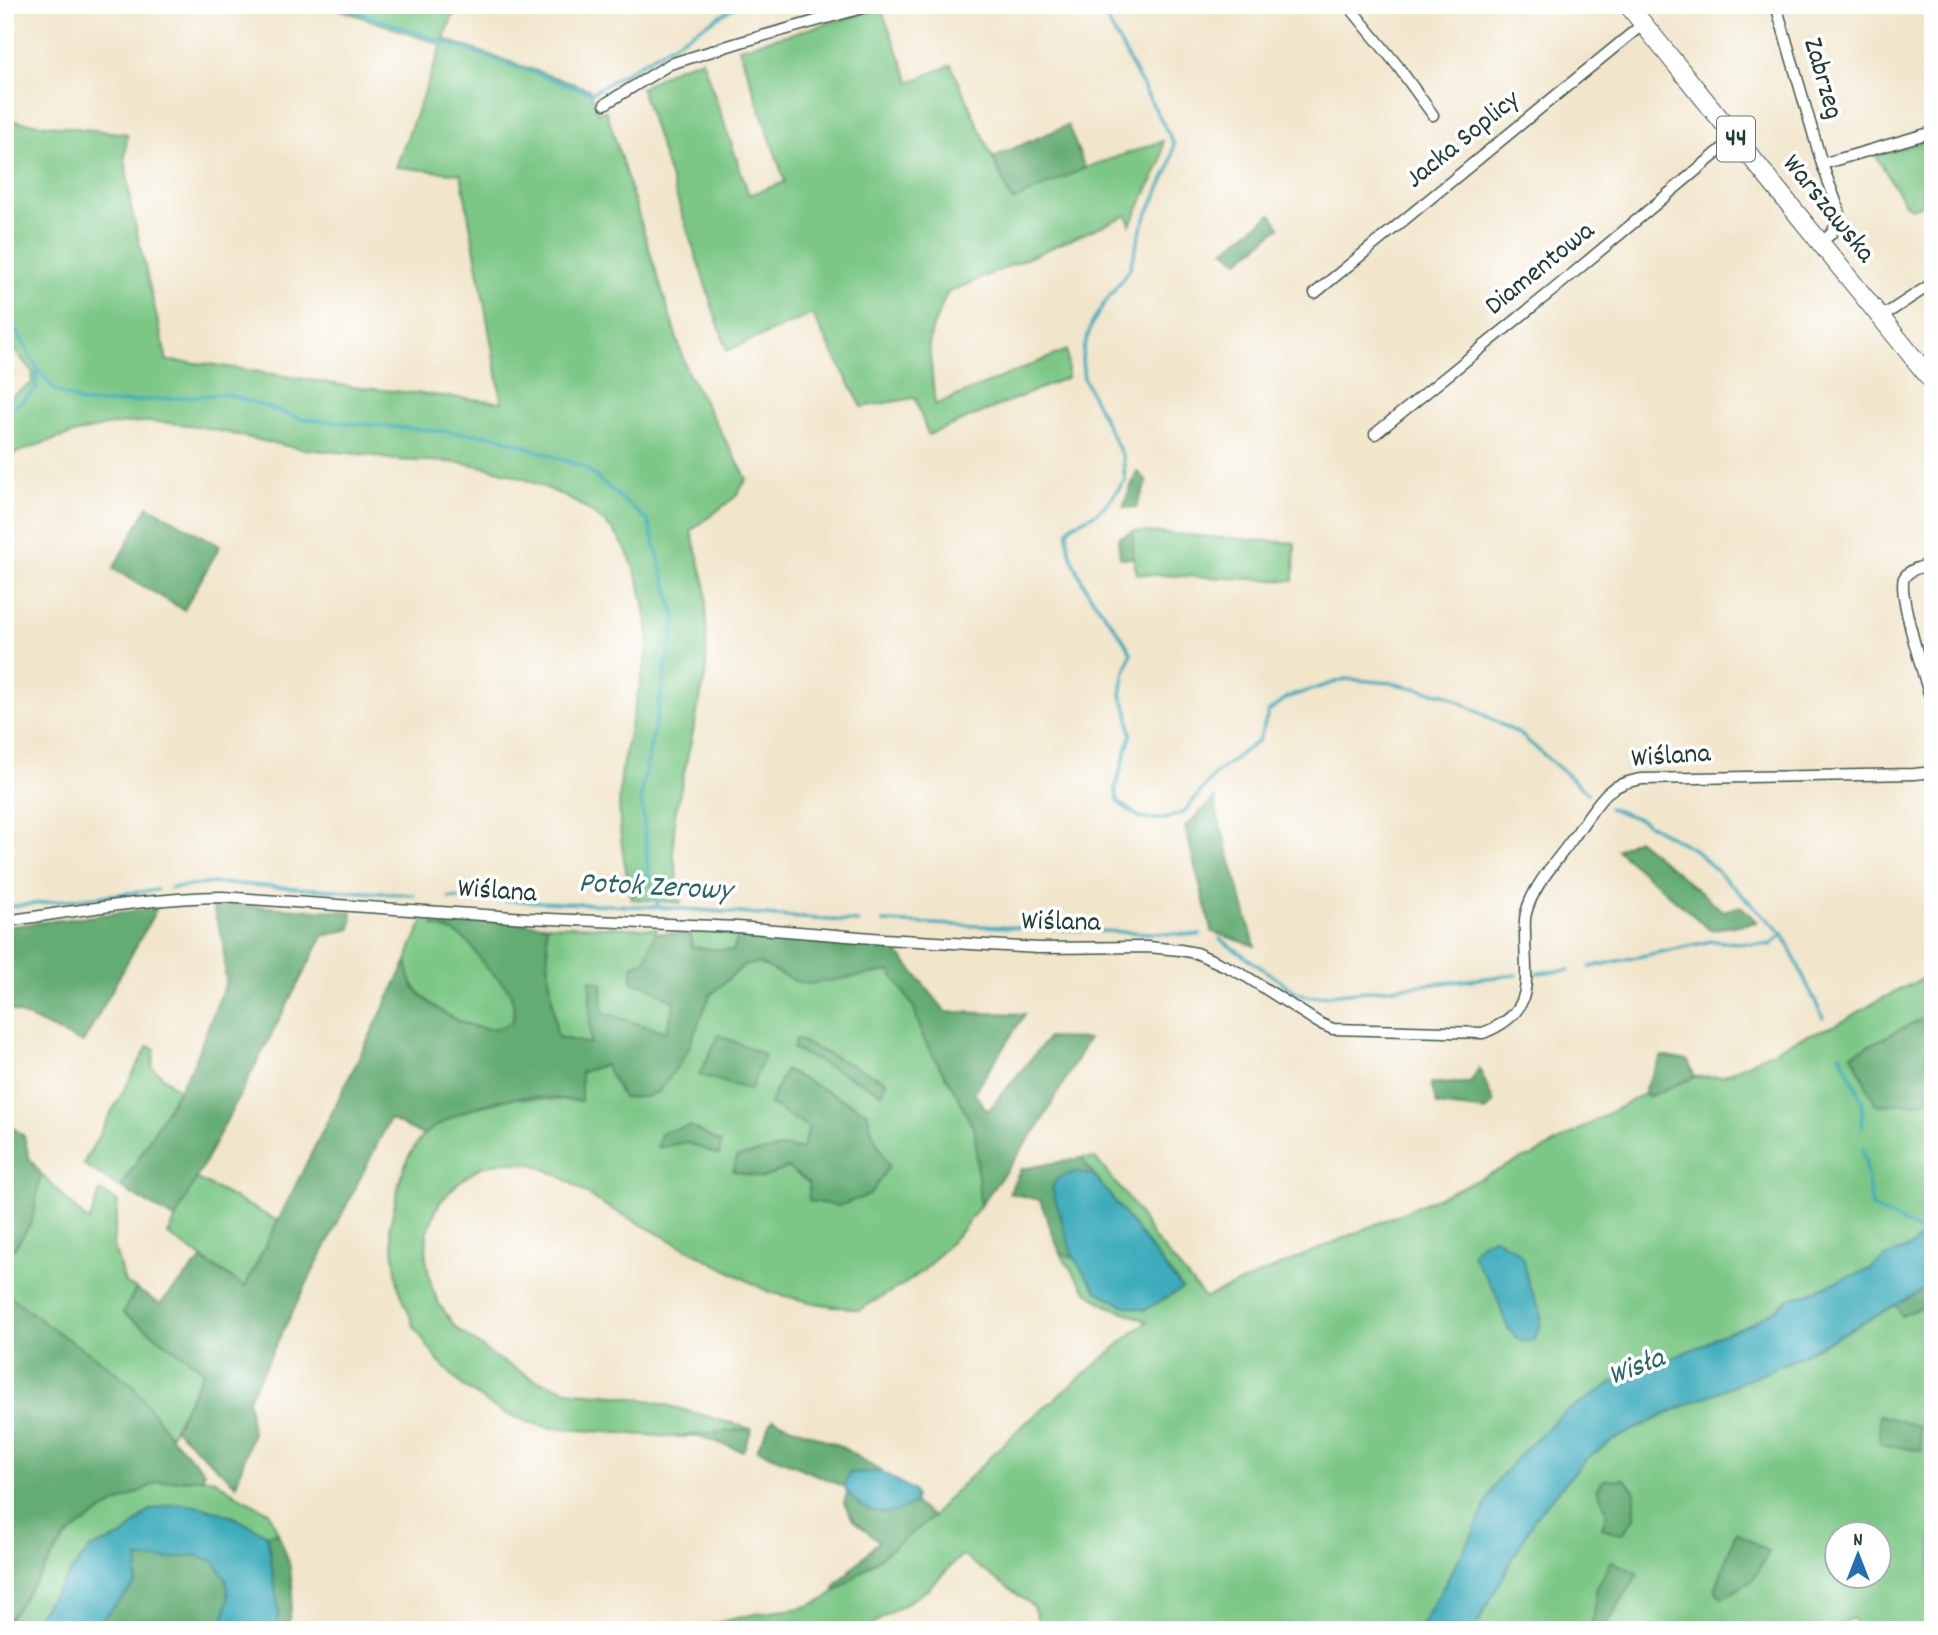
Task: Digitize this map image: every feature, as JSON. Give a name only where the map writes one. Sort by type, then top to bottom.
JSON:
[{"type":"main road","name":"Warszawska","points":[[1628,5],[1933,382]]},
{"type":"street","points":[[605,104],[670,64],[873,5]]},
{"type":"street","points":[[1348,5],[1433,115]]},
{"type":"street","name":"Zabrzeg","points":[[1776,5],[1822,164],[1839,210],[1838,222],[1820,243]]},
{"type":"street","name":"Jacka Soplicy","points":[[1315,293],[1643,24]]},
{"type":"street","name":"Zabrzeg","points":[[1822,164],[1933,132]]},
{"type":"street","name":"Diamentowa","points":[[1375,435],[1735,138]]},
{"type":"street","points":[[1881,317],[1933,283]]},
{"type":"street","points":[[1933,564],[1908,573],[1903,581],[1905,611],[1933,707]]},
{"type":"street","name":"Wiślana","points":[[5,921],[164,901],[222,897],[527,918],[737,927],[1038,948],[1163,948],[1196,953],[1230,968],[1333,1030],[1483,1033],[1504,1023],[1525,995],[1525,916],[1531,896],[1593,810],[1618,785],[1653,778],[1933,772]]},
{"type":"green space","points":[[327,5],[457,5],[444,39],[589,89],[598,113],[606,110],[687,371],[747,479],[735,497],[691,531],[706,588],[706,672],[675,815],[673,852],[681,903],[632,899],[622,847],[619,797],[625,752],[647,656],[647,625],[640,586],[628,554],[618,537],[593,513],[538,484],[484,467],[305,449],[164,422],[126,423],[91,429],[5,457],[5,400],[32,383],[33,372],[5,340],[5,120],[127,134],[125,157],[131,207],[167,361],[209,364],[354,387],[502,402],[461,174],[396,167],[442,45]]},
{"type":"green space","points":[[881,9],[910,82],[951,65],[1012,201],[1085,168],[1163,141],[1161,163],[1130,225],[1127,215],[947,293],[932,329],[929,345],[935,405],[1067,350],[1068,377],[928,435],[915,398],[862,407],[812,314],[727,351],[641,88],[676,68],[702,59],[749,195],[785,182],[739,48]]},
{"type":"green space","points":[[1068,125],[1085,168],[1012,201],[993,157]]},
{"type":"green space","points":[[1933,139],[1933,201],[1910,208],[1876,156]]},
{"type":"green space","points":[[1271,214],[1280,227],[1239,261],[1224,250]]},
{"type":"green space","points":[[1137,471],[1147,482],[1136,508],[1123,507]]},
{"type":"green space","points":[[148,506],[220,546],[184,610],[113,569]]},
{"type":"green space","points":[[1133,531],[1295,543],[1294,581],[1137,574],[1133,558]]},
{"type":"green space","points":[[1133,531],[1133,558],[1120,558],[1118,538]]},
{"type":"green space","points":[[1215,798],[1255,946],[1212,932],[1185,827]]},
{"type":"green space","points":[[1637,839],[1723,911],[1741,906],[1757,922],[1710,930],[1617,850]]},
{"type":"green space","points":[[212,904],[352,912],[351,929],[323,936],[175,1219],[121,1188],[192,1067],[226,982],[223,942]]},
{"type":"green space","points":[[157,908],[83,1043],[5,1007],[5,927]]},
{"type":"green space","points":[[426,916],[435,917],[434,926],[452,931],[467,941],[486,967],[509,990],[514,1010],[513,1020],[508,1024],[488,1029],[460,1021],[432,1004],[412,983],[408,972],[408,958]]},
{"type":"green space","points":[[435,917],[546,925],[557,1037],[590,1044],[590,980],[602,983],[603,1013],[666,1032],[675,1002],[646,985],[632,982],[632,966],[645,961],[655,933],[690,933],[692,947],[733,951],[739,933],[891,944],[946,1012],[1025,1014],[974,1093],[988,1111],[1048,1038],[1088,1039],[1041,1123],[980,1206],[975,1132],[960,1100],[923,1038],[914,1008],[890,971],[808,984],[795,981],[759,963],[744,965],[710,995],[686,1054],[659,1092],[645,1097],[623,1098],[605,1065],[581,1072],[581,1101],[531,1097],[502,1100],[466,1111],[423,1135],[390,1119],[248,1400],[252,1434],[236,1485],[175,1429],[204,1370],[123,1313],[136,1289],[160,1304],[202,1259],[245,1287],[407,961],[414,988],[449,1016],[463,1023],[490,1029],[502,1027],[513,1020],[513,1002],[509,990],[486,967],[467,941],[452,931],[433,926]]},
{"type":"green space","points":[[546,925],[657,929],[645,961],[632,982],[646,985],[675,1002],[666,1033],[603,1013],[602,983],[590,981],[590,1044],[557,1037]]},
{"type":"green space","points":[[690,930],[739,933],[733,951],[692,947]]},
{"type":"green space","points":[[759,963],[795,981],[808,984],[891,971],[914,1008],[923,1038],[960,1100],[975,1132],[980,1206],[962,1230],[923,1271],[859,1310],[769,1292],[604,1205],[560,1176],[533,1164],[505,1162],[481,1167],[458,1183],[439,1203],[427,1232],[426,1259],[431,1285],[439,1304],[456,1328],[495,1357],[534,1379],[574,1392],[652,1401],[752,1429],[672,1437],[552,1428],[498,1410],[464,1387],[437,1360],[414,1326],[398,1286],[390,1226],[408,1157],[423,1135],[464,1111],[514,1098],[581,1101],[581,1072],[606,1065],[686,1054],[710,995],[744,965]],"holes":[[[796,1039],[886,1081],[883,1092],[793,1049]],[[867,1112],[873,1135],[889,1166],[810,1183],[788,1168],[762,1178],[734,1170],[784,1147],[802,1149],[809,1128]],[[690,1126],[719,1155],[686,1142],[657,1148]]]},
{"type":"green space","points":[[1933,973],[1933,1013],[1852,1054],[1919,1103],[1933,1097],[1933,1230],[1911,1247],[1885,1257],[1871,1269],[1789,1299],[1750,1324],[1701,1346],[1485,1505],[1482,1517],[1419,1630],[1043,1630],[1032,1605],[962,1555],[927,1590],[863,1630],[683,1630],[755,1614],[802,1608],[825,1599],[933,1517],[945,1501],[1020,1428],[1147,1321],[1106,1305],[1086,1291],[1060,1253],[1073,1257],[1098,1292],[1182,1288],[1081,1158],[1096,1159],[1133,1204],[1153,1237],[1205,1298],[1532,1156],[1645,1093],[1648,1097],[1695,1077],[1723,1076],[1799,1038],[1836,1025]]},
{"type":"green space","points":[[1933,1013],[1933,1097],[1919,1103],[1876,1105],[1852,1054]]},
{"type":"green space","points":[[719,1035],[765,1055],[750,1090],[699,1075]]},
{"type":"green space","points":[[796,1039],[886,1081],[882,1093],[793,1049]]},
{"type":"green space","points":[[148,1046],[155,1049],[152,1067],[178,1090],[121,1188],[83,1164]]},
{"type":"green space","points":[[1662,1056],[1688,1061],[1695,1077],[1647,1097],[1644,1090]]},
{"type":"green space","points":[[1479,1068],[1494,1103],[1486,1111],[1437,1105],[1431,1083],[1470,1083]]},
{"type":"green space","points":[[785,1070],[867,1112],[873,1135],[889,1166],[870,1195],[838,1206],[809,1201],[809,1183],[788,1168],[762,1178],[733,1171],[737,1157],[784,1147],[802,1149],[809,1128],[769,1104]]},
{"type":"green space","points":[[5,1121],[24,1136],[29,1157],[41,1174],[32,1221],[14,1249],[5,1240]]},
{"type":"green space","points":[[690,1126],[721,1143],[719,1155],[686,1142],[657,1148],[662,1132]]},
{"type":"green space","points":[[1081,1158],[1094,1175],[1076,1172],[1059,1177],[1052,1188],[1073,1257],[1060,1253],[1040,1200],[1009,1193],[1021,1169]]},
{"type":"green space","points":[[41,1174],[89,1222],[100,1191],[118,1202],[113,1244],[125,1283],[136,1289],[123,1313],[204,1370],[170,1436],[132,1385],[9,1296],[5,1303],[5,1240],[14,1249],[32,1221]]},
{"type":"green space","points":[[195,1178],[278,1221],[245,1287],[168,1235]]},
{"type":"green space","points":[[1933,1285],[1933,1301],[1902,1316],[1896,1305]]},
{"type":"green space","points":[[9,1295],[133,1385],[170,1436],[204,1471],[203,1478],[158,1482],[103,1510],[66,1537],[5,1625],[5,1303]]},
{"type":"green space","points":[[1933,1301],[1932,1630],[1861,1630],[1853,1618],[1831,1630],[1603,1630],[1638,1574],[1591,1628],[1601,1630],[1483,1630],[1479,1621],[1536,1516],[1586,1459],[1615,1439],[1668,1413],[1795,1359],[1896,1305],[1902,1316]],"holes":[[[1736,1532],[1769,1552],[1722,1598],[1715,1590]]]},
{"type":"green space","points":[[1879,1415],[1918,1426],[1922,1451],[1880,1444]]},
{"type":"green space","points":[[773,1419],[840,1446],[882,1472],[850,1473],[844,1487],[757,1449]]},
{"type":"green space","points":[[752,1429],[743,1451],[702,1437],[672,1437]]},
{"type":"green space","points":[[203,1478],[215,1480],[269,1512],[278,1533],[267,1535],[232,1516],[150,1510],[123,1536],[89,1549],[26,1630],[6,1630],[5,1625],[66,1537],[103,1510],[158,1482]]},
{"type":"green space","points":[[1625,1479],[1635,1492],[1635,1518],[1621,1534],[1602,1528],[1607,1511],[1597,1489],[1604,1480]]},
{"type":"green space","points":[[847,1493],[856,1501],[906,1508],[914,1503],[933,1517],[836,1591],[835,1586],[879,1541],[853,1520],[844,1503]]},
{"type":"green space","points":[[1736,1532],[1769,1552],[1753,1580],[1722,1598],[1715,1590]]},
{"type":"green space","points":[[278,1533],[289,1562],[293,1591],[288,1630],[274,1630],[279,1613],[267,1535]]},
{"type":"green space","points":[[196,1555],[214,1561],[226,1578],[229,1599],[221,1630],[92,1630],[136,1583],[138,1559]]},
{"type":"green space","points":[[1612,1561],[1638,1574],[1603,1630],[1591,1628],[1597,1587]]},
{"type":"water","points":[[1076,1172],[1094,1175],[1182,1289],[1145,1310],[1123,1305],[1098,1292],[1073,1257],[1052,1188],[1059,1177]]},
{"type":"water","points":[[1933,1230],[1933,1285],[1795,1359],[1668,1413],[1615,1439],[1586,1459],[1536,1516],[1474,1630],[1419,1630],[1473,1534],[1496,1482],[1521,1453],[1561,1415],[1619,1379],[1750,1324],[1789,1299],[1871,1269],[1885,1257],[1911,1247]]},
{"type":"water","points":[[1494,1237],[1514,1249],[1525,1262],[1527,1278],[1541,1317],[1535,1339],[1524,1342],[1508,1328],[1496,1294],[1472,1254]]},
{"type":"water","points":[[882,1472],[913,1490],[916,1496],[914,1503],[894,1512],[875,1512],[858,1503],[844,1487],[849,1473]]},
{"type":"water","points":[[176,1504],[202,1507],[223,1514],[267,1535],[279,1613],[274,1630],[221,1630],[229,1599],[226,1578],[214,1561],[196,1555],[138,1559],[136,1583],[92,1630],[26,1630],[89,1549],[123,1536],[150,1510]]},
{"type":"waterway","points":[[337,5],[592,93],[738,5]]},
{"type":"waterway","points":[[1099,5],[1174,144],[1170,167],[1143,223],[1130,268],[1092,323],[1083,350],[1084,379],[1123,457],[1125,480],[1104,506],[1073,525],[1067,535],[1073,560],[1087,590],[1131,653],[1121,695],[1128,712],[1131,735],[1115,790],[1119,803],[1142,819],[1165,819],[1184,812],[1216,773],[1259,740],[1269,711],[1288,697],[1346,679],[1391,683],[1447,695],[1521,735],[1588,793]]},
{"type":"waterway","points":[[5,323],[18,333],[37,368],[36,389],[21,402],[5,410]]},
{"type":"waterway","points":[[37,368],[55,390],[83,403],[226,394],[303,419],[496,436],[584,467],[648,521],[676,619],[641,794],[649,878],[658,907]]},
{"type":"waterway","points":[[1609,808],[1639,819],[1695,850],[1783,934],[1823,1018]]},
{"type":"waterway","points":[[171,888],[215,883],[414,895]]},
{"type":"waterway","points":[[5,907],[157,890]]},
{"type":"waterway","name":"Potok Zerowy","points":[[449,898],[658,907],[858,922]]},
{"type":"waterway","points":[[883,922],[1200,935]]},
{"type":"waterway","points":[[1590,967],[1712,941],[1770,945],[1783,934]]},
{"type":"waterway","points":[[1220,939],[1293,990],[1310,997],[1516,975]]},
{"type":"waterway","points":[[1536,973],[1569,970]]},
{"type":"waterway","points":[[1840,1054],[1862,1100],[1862,1126]]},
{"type":"waterway","points":[[1863,1149],[1872,1207],[1933,1238]]},
{"type":"water label","name":"Wisła","points":[[1637,1369]]}]
